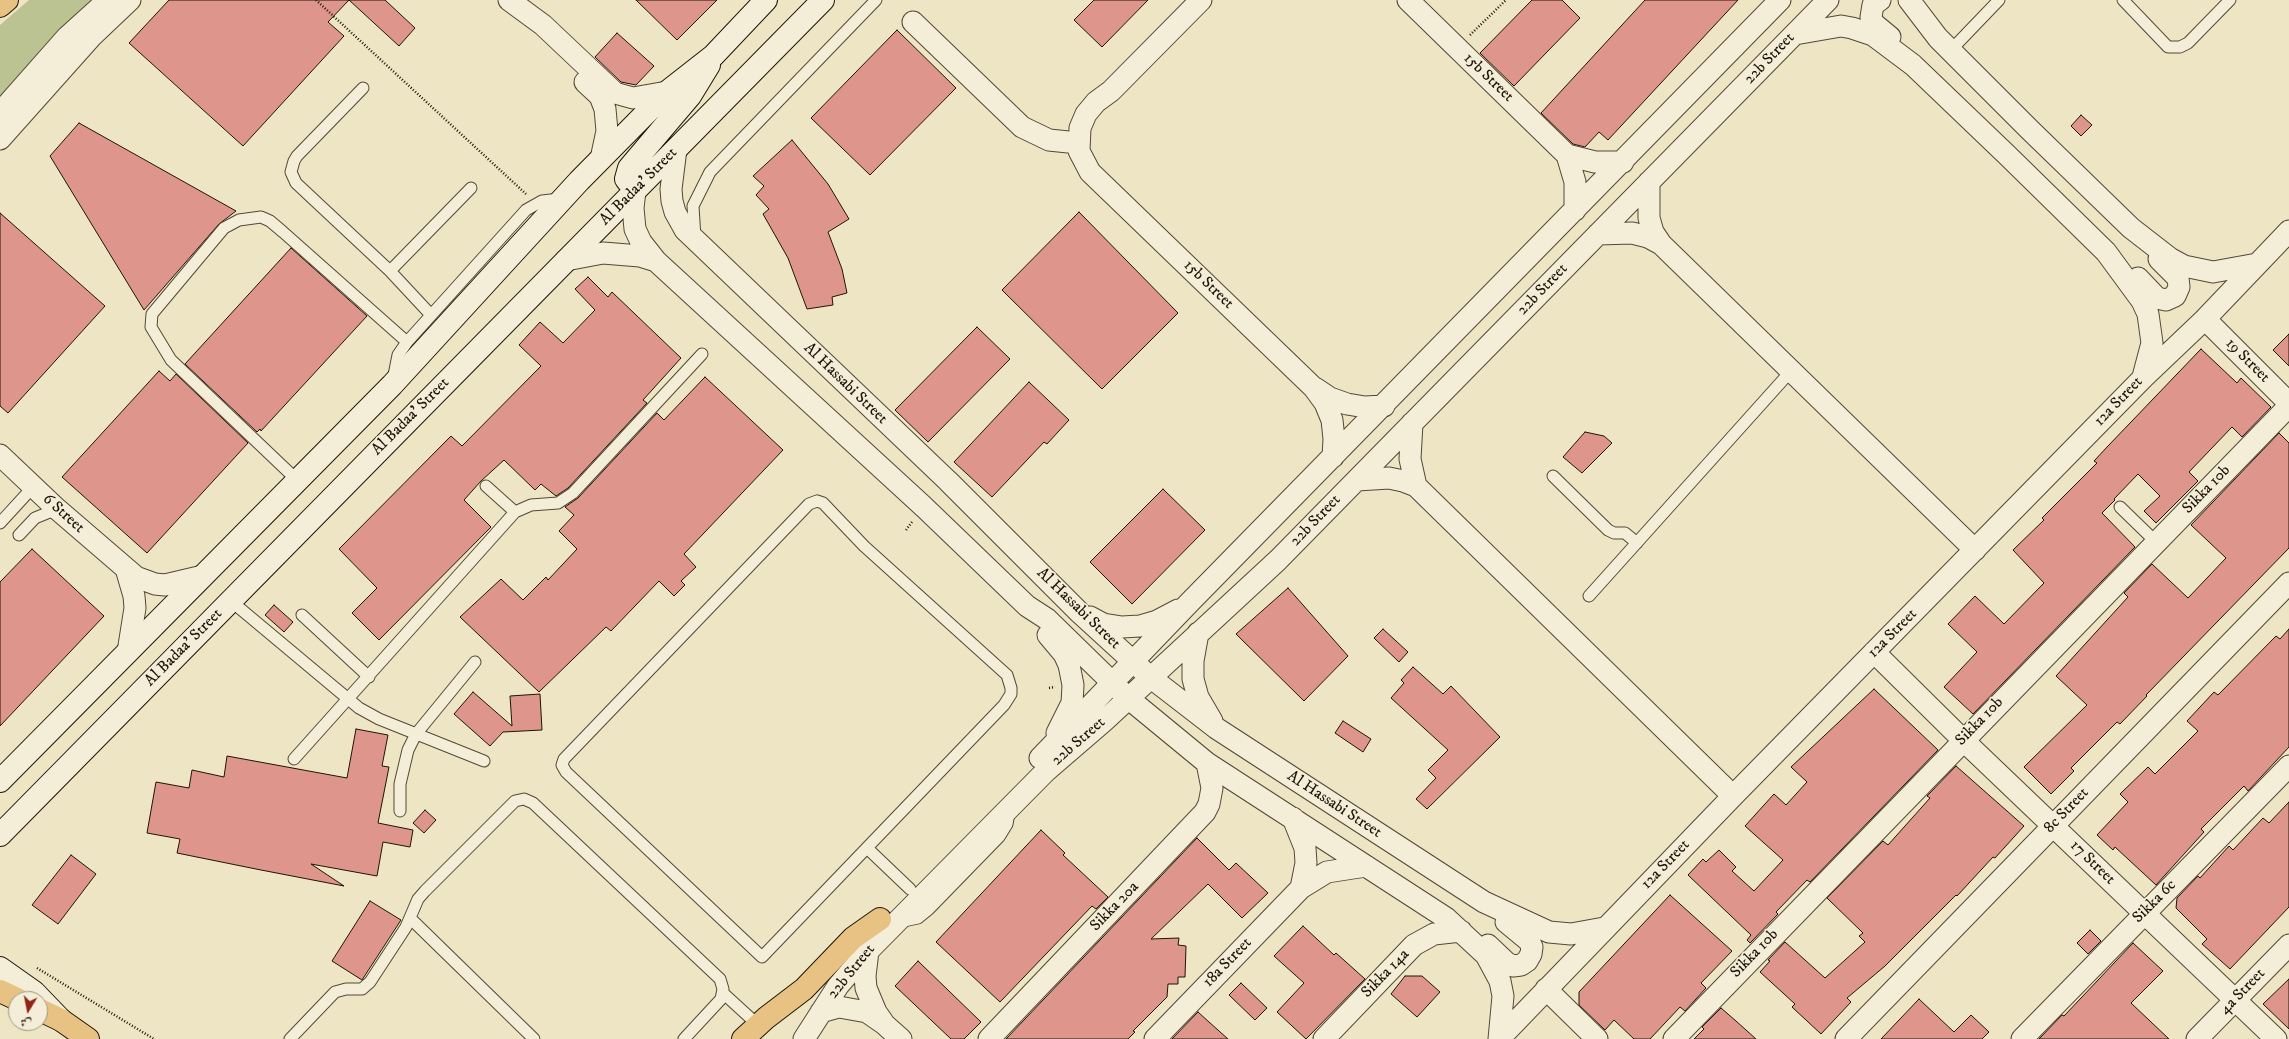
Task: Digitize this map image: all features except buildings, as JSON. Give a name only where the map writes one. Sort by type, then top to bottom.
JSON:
[{"type":"main road","points":[[0,6],[6,0]]},
{"type":"main road","points":[[0,781],[392,386],[562,198],[601,158],[667,92],[713,56],[766,0]]},
{"type":"main road","name":"Al Badaa' Street","points":[[0,835],[823,0]]},
{"type":"main road","points":[[635,191],[626,179],[629,168],[690,96],[705,74],[713,56]]},
{"type":"main road","points":[[750,1032],[804,989],[853,938],[888,920]]},
{"type":"main road","points":[[0,968],[34,992],[61,1020]]},
{"type":"main road","points":[[48,1014],[61,1020],[88,1039]]},
{"type":"street","points":[[0,113],[67,37],[108,0]]},
{"type":"street","points":[[0,139],[91,37],[130,0]]},
{"type":"street","name":"15b Street","points":[[1201,0],[1112,91],[1096,102],[1086,114],[1080,128],[1078,143],[1085,165],[1314,388],[1325,403],[1332,420],[1334,439],[1333,457]]},
{"type":"street","name":"15b Street","points":[[1408,0],[1567,155],[1575,182],[1575,210]]},
{"type":"street","name":"22b Street","points":[[788,1039],[826,983],[888,920],[1010,808],[1055,762],[1128,698],[1278,560],[1828,0]]},
{"type":"street","points":[[1880,0],[1873,5],[1871,11],[1873,23],[1908,52],[1913,65]]},
{"type":"street","points":[[1893,0],[1921,32],[1944,44]]},
{"type":"street","points":[[1909,0],[1944,44],[2132,228],[2171,259],[2192,268],[2213,272],[2257,264]]},
{"type":"street","points":[[510,1],[539,21],[615,93],[633,98],[667,92]]},
{"type":"street","points":[[510,1],[526,23],[603,102],[607,116],[607,131],[601,158]]},
{"type":"street","name":"22b Street","points":[[804,1039],[838,986],[868,951],[910,889],[1114,684],[1189,604],[1623,162],[1778,1]]},
{"type":"street","points":[[913,22],[1022,127],[1049,140],[1078,143]]},
{"type":"street","points":[[1795,34],[1830,27],[1852,28],[1873,35],[1913,65],[2106,252],[2139,296],[2148,314],[2152,342],[2143,378]]},
{"type":"street","name":"15b Street","points":[[1102,181],[1093,157],[1092,134],[1099,112],[1112,91]]},
{"type":"street","name":"Al Hassabi Street","points":[[676,149],[671,188],[672,201],[680,222],[695,241],[948,481],[1080,613],[1150,678],[1216,728],[1484,902],[1549,932],[1571,934],[1604,928]]},
{"type":"street","points":[[1567,155],[1595,162],[1623,162]]},
{"type":"street","points":[[1649,182],[1649,218],[1654,232],[1661,244],[1975,550]]},
{"type":"street","name":"Al Hassabi Street","points":[[635,191],[633,208],[635,229],[641,242],[656,261],[912,497],[1027,606],[1047,619],[1128,698],[1207,763],[1454,925],[1486,955],[1500,981],[1503,1011],[1499,1039]]},
{"type":"street","points":[[2106,252],[2119,257],[2158,298],[2166,300],[2175,296],[2179,287],[2178,278],[2143,245],[2132,228]]},
{"type":"street","name":"12a Street","points":[[1499,1039],[1604,928],[1733,796],[2143,378],[2205,319],[2289,231]]},
{"type":"street","points":[[1598,234],[1632,233],[1648,237],[1661,244]]},
{"type":"street","name":"Al Hassabi Street","points":[[566,260],[603,253],[640,256],[656,261]]},
{"type":"street","name":"19 Street","points":[[2205,319],[2289,402]]},
{"type":"street","name":"15b Street","points":[[1314,388],[1330,398],[1347,404],[1365,407],[1384,406]]},
{"type":"street","name":"Sikka 10b","points":[[1674,1039],[2289,406]]},
{"type":"street","points":[[1412,423],[1410,459],[1416,486]]},
{"type":"street","name":"6 Street","points":[[0,455],[127,572],[145,582],[160,585],[176,584],[203,576]]},
{"type":"street","points":[[1356,480],[1389,478],[1416,486],[1733,796]]},
{"type":"street","points":[[127,572],[134,596],[135,608],[128,652]]},
{"type":"street","name":"8c Street","points":[[1846,1039],[2289,583]]},
{"type":"street","points":[[1080,613],[1104,624],[1122,627],[1140,626],[1157,621],[1189,604]]},
{"type":"street","points":[[1027,606],[1035,619],[1064,654],[1069,665],[1074,685],[1072,703],[1068,713],[1046,753]]},
{"type":"street","points":[[1198,633],[1193,661],[1193,679],[1200,701],[1216,728]]},
{"type":"street","name":"17 Street","points":[[1874,652],[1963,740],[2276,1039]]},
{"type":"street","name":"Sikka 20a","points":[[989,1039],[1205,812],[1209,804],[1212,788],[1207,763]]},
{"type":"street","name":"Sikka 6c","points":[[2022,1039],[2289,766]]},
{"type":"street","points":[[1293,818],[1305,848],[1306,863],[1301,888]]},
{"type":"street","name":"18a Street","points":[[1155,1039],[1301,888],[1327,872],[1366,866]]},
{"type":"street","points":[[1454,925],[1478,934],[1506,963],[1513,966],[1521,965],[1531,954],[1532,947],[1529,940],[1491,911],[1484,902]]},
{"type":"street","name":"Sikka 14a","points":[[1324,1039],[1414,945],[1454,925]]},
{"type":"street","name":"4a Street","points":[[2197,1039],[2289,945]]},
{"type":"street","points":[[868,951],[864,976],[866,988],[876,1012],[883,1023]]},
{"type":"street","points":[[1546,989],[1597,1039]]},
{"type":"street","points":[[821,1012],[840,1008],[858,1009],[883,1023],[901,1039]]},
{"type":"lane","points":[[695,241],[693,206],[710,172],[876,0]]},
{"type":"lane","points":[[1944,44],[1999,0]]},
{"type":"lane","points":[[2123,0],[2168,47],[2180,47],[2188,43],[2230,0]]},
{"type":"lane","points":[[364,88],[297,156],[291,172],[296,183],[390,271],[431,315]]},
{"type":"lane","points":[[390,271],[471,188]]},
{"type":"lane","points":[[392,386],[396,363],[407,342],[431,315],[526,210],[536,203],[562,198]]},
{"type":"lane","points":[[298,481],[170,360],[151,327],[152,314],[224,228],[239,220],[261,218],[270,221],[283,232],[407,342]]},
{"type":"lane","points":[[294,759],[369,677],[514,512],[531,505],[558,503],[573,493],[702,354]]},
{"type":"lane","points":[[1589,596],[1791,371]]},
{"type":"lane","points":[[1553,476],[1608,530],[1614,533],[1625,534],[1636,543]]},
{"type":"lane","points":[[486,486],[514,512]]},
{"type":"lane","points":[[0,523],[33,487]]},
{"type":"lane","points":[[817,501],[823,503],[864,546],[1007,676],[1011,688],[1008,700],[1004,705],[867,848],[762,957],[566,772],[562,765],[564,759],[809,504],[817,501]]},
{"type":"lane","points":[[2120,507],[2156,542]]},
{"type":"lane","points":[[19,535],[35,518],[57,509]]},
{"type":"lane","points":[[231,601],[348,700],[369,714],[484,761]]},
{"type":"lane","points":[[302,616],[369,677]]},
{"type":"lane","points":[[400,811],[403,767],[408,750],[416,734],[474,662]]},
{"type":"lane","points":[[290,1039],[335,992],[346,989],[362,989],[370,982],[410,918],[418,899],[425,890],[515,801],[524,799],[533,803],[714,972],[722,984],[723,994],[750,1032]]},
{"type":"lane","points":[[867,848],[910,889]]},
{"type":"lane","points":[[410,918],[534,1039]]},
{"type":"lane","points":[[684,1039],[718,1003],[723,994]]},
{"type":"path","points":[[316,0],[536,203]]},
{"type":"path","points":[[1457,48],[1506,0]]},
{"type":"path","points":[[31,964],[154,1039]]},
{"type":"green space","points":[[29,0],[99,0],[0,107],[0,25]]}]
